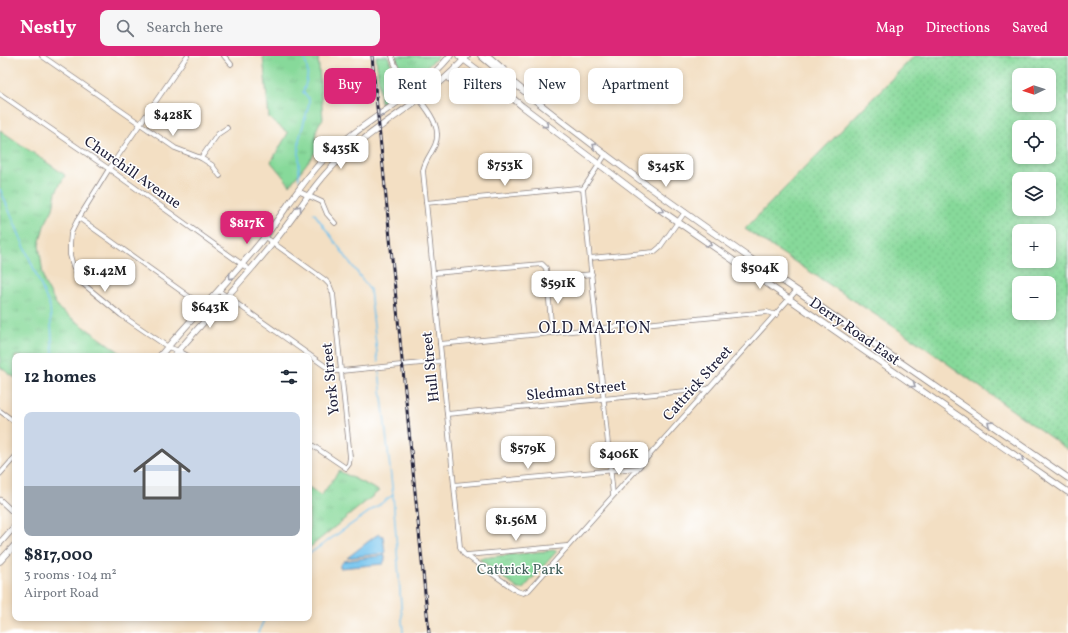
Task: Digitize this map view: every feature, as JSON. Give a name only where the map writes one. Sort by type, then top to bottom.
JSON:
[{"type":"main road","points":[[438,68],[450,56]]},
{"type":"main road","name":"Derry Road East","points":[[481,56],[495,68]]},
{"type":"main road","points":[[488,56],[502,68]]},
{"type":"main road","points":[[442,81],[463,57]]},
{"type":"main road","name":"Derry Road East","points":[[463,57],[476,68]]},
{"type":"main road","points":[[442,81],[445,82],[449,79]]},
{"type":"main road","name":"Derry Road East","points":[[516,85],[574,131],[685,212],[1068,478]]},
{"type":"main road","name":"Derry Road East","points":[[516,101],[599,165],[678,222],[1068,492]]},
{"type":"main road","points":[[163,353],[203,306],[219,291],[243,264],[265,237],[298,191],[335,148],[393,104]]},
{"type":"main road","points":[[179,351],[273,243],[323,176],[351,150],[414,104]]},
{"type":"main road","points":[[825,324],[832,315]]},
{"type":"main road","points":[[0,543],[12,529]]},
{"type":"main road","points":[[0,561],[12,548]]},
{"type":"street","points":[[42,56],[175,148],[201,158],[212,165],[220,176]]},
{"type":"street","points":[[183,353],[168,347],[121,315],[82,283],[73,266],[70,256],[71,233],[79,218],[109,169],[187,56]]},
{"type":"street","points":[[224,56],[231,64]]},
{"type":"street","name":"Hull Street","points":[[392,56],[397,68]]},
{"type":"street","name":"Churchill Avenue","points":[[0,94],[109,169],[250,270]]},
{"type":"street","name":"Hull Street","points":[[422,104],[432,118],[437,131],[437,141],[425,163],[424,169],[426,203],[460,547],[462,552],[466,555]]},
{"type":"street","points":[[201,158],[218,134],[227,128]]},
{"type":"street","points":[[606,154],[583,189],[613,495]]},
{"type":"street","points":[[426,203],[577,188],[583,189]]},
{"type":"street","points":[[298,191],[322,202],[327,214],[335,223]]},
{"type":"street","points":[[590,258],[654,252],[660,247],[685,212]]},
{"type":"street","points":[[79,218],[212,313]]},
{"type":"street","points":[[265,237],[273,243]]},
{"type":"street","name":"York Street","points":[[273,243],[325,280],[331,288],[333,294],[350,457],[349,464],[346,468],[312,445]]},
{"type":"street","points":[[434,273],[538,263],[544,265],[546,268],[552,333]]},
{"type":"street","points":[[547,279],[592,274]]},
{"type":"street","name":"Cattrick Street","points":[[567,546],[797,290]]},
{"type":"street","points":[[219,291],[306,353]]},
{"type":"street","points":[[440,344],[767,312],[776,315]]},
{"type":"street","points":[[312,358],[329,370],[341,371],[442,361]]},
{"type":"street","name":"Sledman Street","points":[[447,414],[707,389]]},
{"type":"street","points":[[0,411],[12,420]]},
{"type":"street","points":[[0,474],[12,460]]},
{"type":"street","points":[[1050,466],[1068,474]]},
{"type":"street","points":[[454,485],[638,468]]},
{"type":"street","points":[[0,500],[12,511]]},
{"type":"street","points":[[466,555],[567,546]]},
{"type":"street","points":[[466,555],[517,591],[523,593],[529,590],[567,546]]},
{"type":"green space","points":[[263,56],[318,56],[323,119],[318,126],[316,133],[317,150],[290,185],[271,162],[288,133],[269,118]]},
{"type":"green space","points":[[376,56],[388,56],[392,68],[384,68],[384,101],[381,103]]},
{"type":"green space","points":[[396,56],[439,56],[425,68],[400,68]]},
{"type":"green space","points":[[914,56],[1068,56],[1068,450],[920,344],[745,229]]},
{"type":"green space","points":[[0,130],[65,175],[56,192],[53,209],[44,226],[39,245],[44,282],[59,309],[121,353],[12,353],[12,376],[0,367]]},
{"type":"green space","points":[[339,471],[379,491],[312,546],[312,489],[321,496]]},
{"type":"green space","name":"Cattrick Park","points":[[557,551],[523,589],[518,589],[479,559],[480,558]]},
{"type":"water","points":[[379,534],[383,536],[385,553],[347,558],[374,537]]},
{"type":"water","points":[[385,555],[383,564],[340,568],[340,565],[344,561]]},
{"type":"waterway","points":[[299,179],[299,140],[309,104],[309,99],[303,92],[308,74],[303,56]]},
{"type":"waterway","points":[[0,189],[50,307],[53,353]]},
{"type":"waterway","points":[[314,213],[370,290],[378,362]]},
{"type":"waterway","points":[[379,371],[393,495],[403,633]]},
{"type":"waterway","points":[[312,552],[393,495]]},
{"type":"waterway","points":[[258,633],[264,621]]},
{"type":"railway","points":[[372,56],[429,633]]},
{"type":"district","name":"OLD MALTON","points":[[595,327]]}]
